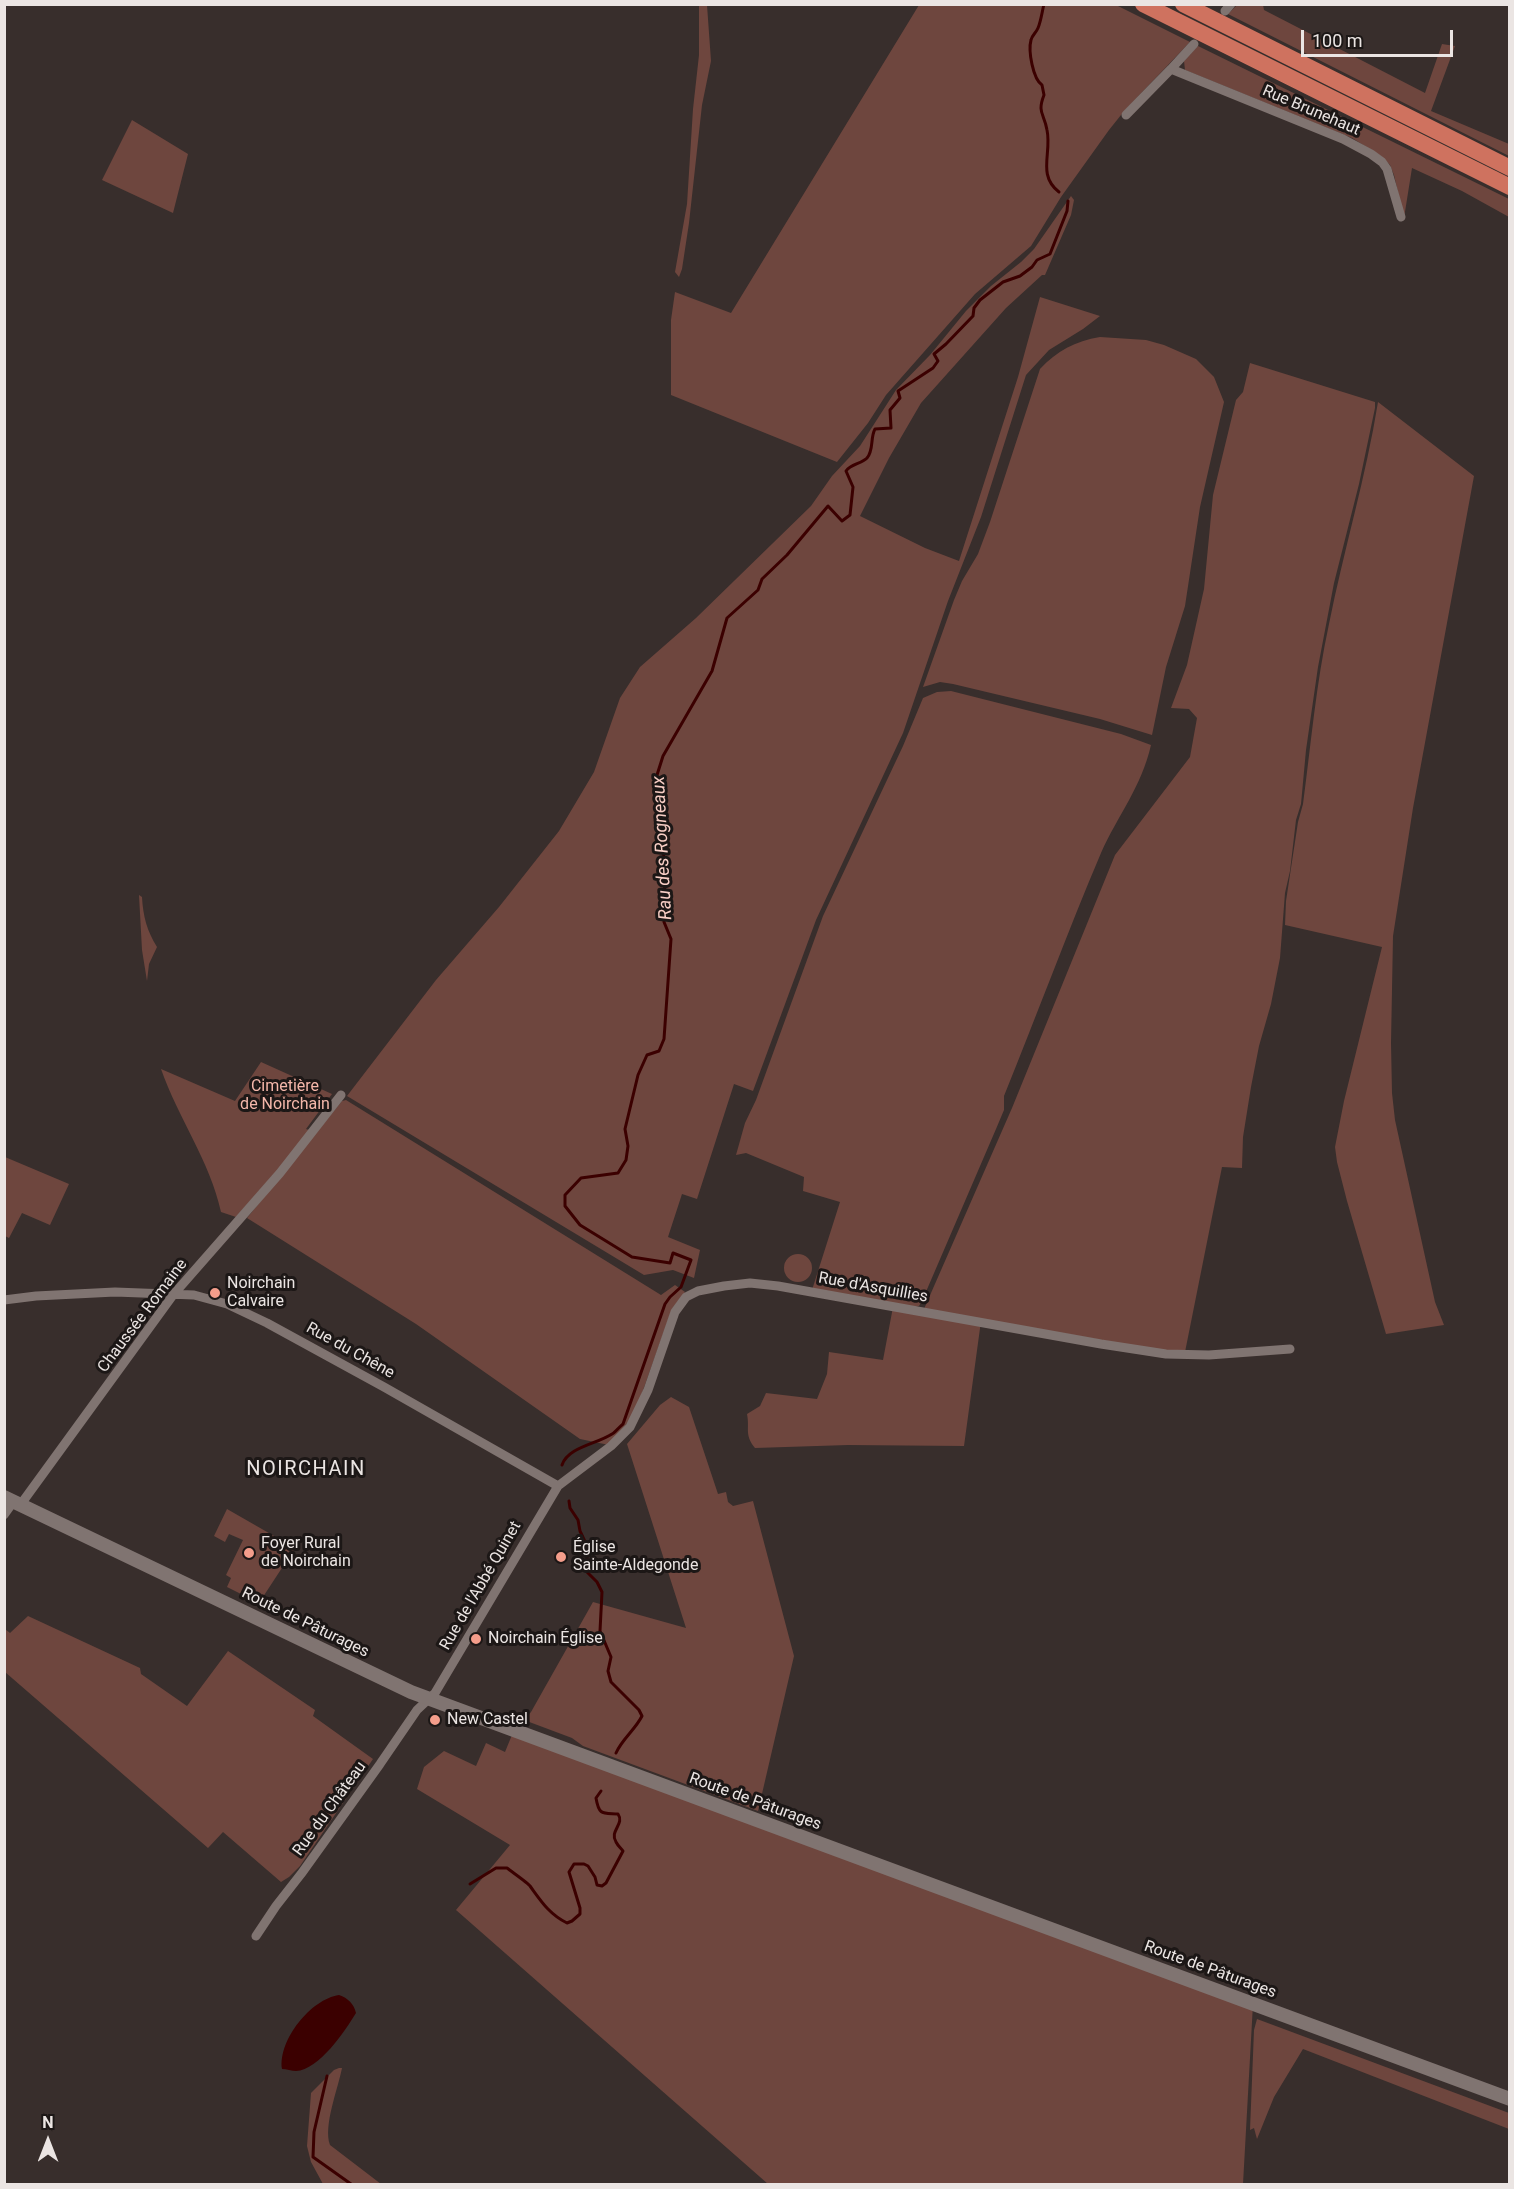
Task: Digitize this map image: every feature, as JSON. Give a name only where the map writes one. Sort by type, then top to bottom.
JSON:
[{"type":"highway","points":[[1143,4],[1509,187]]},
{"type":"highway","points":[[1183,4],[1509,168]]},
{"type":"main road","name":"Route de Pâturages","points":[[13,1501],[428,1699],[1509,2098]]},
{"type":"street","points":[[1126,115],[1194,44]]},
{"type":"street","name":"Rue Brunehaut","points":[[1171,69],[1343,139],[1371,154],[1382,162],[1387,170],[1401,217]]},
{"type":"street","name":"Chaussée Romaine","points":[[4,1515],[173,1295],[272,1182],[341,1095]]},
{"type":"street","name":"Rue d'Asquillies","points":[[558,1485],[611,1446],[630,1427],[648,1390],[670,1323],[680,1303],[698,1291],[724,1286],[750,1283],[778,1286],[1144,1351],[1209,1355],[1290,1349]]},
{"type":"street","name":"Rue du Chêne","points":[[4,1300],[88,1292],[194,1295],[213,1299],[267,1323],[558,1485]]},
{"type":"street","name":"Rue de l'Abbé Quinet","points":[[428,1699],[435,1693],[558,1485]]},
{"type":"street","name":"Rue du Château","points":[[256,1936],[417,1710],[428,1699]]},
{"type":"green space","points":[[699,5],[707,5],[711,61],[702,105],[689,223],[679,277],[675,272],[687,204],[699,55]]},
{"type":"green space","points":[[919,5],[1116,5],[1190,42],[1109,130],[1061,197],[1031,246],[975,294],[886,395],[868,423],[837,462],[671,395],[671,320],[675,292],[731,313]]},
{"type":"green space","points":[[1237,5],[1263,5],[1264,10],[1425,93],[1442,44],[1455,46],[1431,111],[1509,144],[1509,156],[1228,14]]},
{"type":"green space","points":[[1198,46],[1509,199],[1509,217],[1462,191],[1412,168],[1404,218],[1394,175],[1390,165],[1381,156],[1352,138],[1185,70],[1184,61]]},
{"type":"green space","points":[[132,120],[188,154],[173,213],[102,180]]},
{"type":"green space","points":[[1071,196],[1074,200],[1071,215],[1045,275],[1042,275],[1006,308],[921,403],[889,458],[860,516],[925,548],[959,561],[1018,377],[1040,297],[1100,316],[1049,350],[1026,375],[981,517],[948,601],[903,733],[816,920],[753,1091],[734,1084],[697,1199],[682,1194],[668,1237],[700,1250],[694,1278],[673,1270],[644,1275],[347,1096],[436,980],[499,907],[559,831],[594,772],[620,698],[640,667],[696,618],[811,506],[832,476],[860,446],[896,390],[930,355],[966,311],[1034,249]]},
{"type":"green space","points":[[1100,337],[1146,340],[1196,359],[1214,377],[1224,402],[1200,507],[1185,606],[1166,667],[1152,735],[1100,719],[953,684],[940,682],[923,687],[954,600],[978,554],[990,522],[1040,369],[1067,348],[1082,341]]},
{"type":"green space","points":[[1250,363],[1375,402],[1375,408],[1334,583],[1318,667],[1301,804],[1296,820],[1285,893],[1280,958],[1251,1087],[1243,1137],[1242,1168],[1222,1167],[1185,1352],[1164,1351],[924,1309],[1012,1108],[1115,855],[1190,757],[1197,718],[1189,709],[1171,708],[1187,665],[1204,589],[1213,495],[1236,400],[1243,392]]},
{"type":"green space","points":[[1378,402],[1474,476],[1413,808],[1393,936],[1391,1043],[1395,1120],[1435,1302],[1444,1325],[1386,1334],[1347,1201],[1335,1147],[1382,947],[1285,925],[1286,901],[1298,822],[1303,804],[1324,646]]},
{"type":"green space","points":[[951,691],[1121,734],[1151,745],[1141,775],[1101,853],[1076,913],[1004,1096],[1004,1110],[996,1129],[922,1301],[919,1306],[914,1307],[812,1290],[840,1202],[803,1191],[804,1177],[746,1153],[736,1155],[745,1123],[756,1100],[823,916],[903,746],[923,698],[937,692]]},
{"type":"green space","points":[[139,895],[142,897],[148,929],[157,947],[149,964],[147,981],[142,950]]},
{"type":"green space","name":"Cimetière de Noirchain","points":[[261,1062],[332,1094],[306,1129],[312,1131],[236,1217],[221,1212],[202,1157],[161,1069],[235,1101]]},
{"type":"green space","points":[[346,1100],[661,1295],[675,1285],[685,1292],[672,1309],[636,1410],[609,1445],[580,1439],[416,1324],[247,1218],[342,1101]]},
{"type":"green space","points":[[5,1157],[69,1184],[50,1225],[22,1213],[9,1238],[5,1236]]},
{"type":"green space","points":[[798,1254],[808,1258],[812,1268],[808,1278],[798,1282],[788,1278],[784,1268],[788,1258]]},
{"type":"green space","points":[[893,1307],[981,1321],[964,1446],[848,1445],[755,1448],[748,1435],[747,1414],[760,1406],[766,1393],[817,1399],[827,1374],[829,1352],[883,1360]]},
{"type":"green space","points":[[671,1397],[689,1407],[718,1494],[726,1492],[728,1502],[733,1506],[753,1501],[794,1656],[758,1811],[583,1746],[572,1738],[524,1720],[531,1712],[593,1602],[686,1628],[627,1444],[660,1405]]},
{"type":"green space","points":[[227,1509],[295,1548],[259,1603],[227,1587],[231,1578],[226,1575],[243,1540],[229,1534],[225,1542],[214,1536]]},
{"type":"green space","points":[[28,1616],[140,1668],[141,1674],[187,1706],[228,1651],[315,1710],[313,1716],[373,1759],[300,1866],[281,1882],[223,1832],[208,1848],[5,1672],[5,1629],[10,1633]]},
{"type":"green space","points":[[514,1730],[1253,2004],[1243,2184],[768,2184],[456,1910],[510,1845],[417,1789],[424,1767],[444,1751],[476,1766],[486,1743],[505,1752]]},
{"type":"green space","points":[[1257,2019],[1509,2113],[1509,2129],[1303,2049],[1274,2097],[1257,2139],[1254,2128],[1250,2130],[1254,2030]]},
{"type":"green space","points":[[342,2068],[328,2128],[330,2145],[381,2184],[323,2184],[311,2162],[307,2146],[311,2093],[334,2070]]},
{"type":"shaded area","points":[[339,1995],[350,2002],[356,2013],[338,2039],[322,2057],[305,2069],[296,2071],[282,2069],[285,2046],[298,2023],[318,2004]]},
{"type":"waterway","name":"Rau des Rogneaux","points":[[1044,4],[1030,51],[1034,71],[1042,85],[1044,95],[1041,110],[1048,139],[1047,171],[1052,185],[1059,192]]},
{"type":"waterway","name":"Rau des Rogneaux","points":[[562,1465],[570,1454],[612,1434],[623,1424],[665,1304],[681,1287],[691,1260],[673,1253],[670,1263],[632,1257],[580,1225],[565,1206],[565,1195],[581,1178],[618,1173],[626,1160],[628,1146],[625,1129],[638,1075],[647,1055],[659,1051],[664,1039],[671,939],[664,922],[665,872],[657,775],[663,756],[712,671],[727,618],[758,590],[762,579],[787,555],[828,506],[842,521],[850,515],[853,487],[846,471],[867,458],[875,429],[891,428],[890,410],[900,398],[898,391],[933,368],[938,361],[934,354],[973,316],[974,308],[980,300],[1003,282],[1020,276],[1037,260],[1050,254],[1067,211],[1068,201]]},
{"type":"waterway","name":"Rau des Rogneaux","points":[[569,1501],[587,1546],[587,1572],[597,1582],[602,1592],[600,1631],[611,1657],[608,1671],[611,1682],[639,1710],[642,1716],[616,1753]]},
{"type":"waterway","name":"Rau des Rogneaux","points":[[470,1884],[496,1868],[507,1868],[529,1885],[555,1916],[567,1923],[572,1921],[580,1914],[569,1872],[574,1864],[588,1866],[597,1885],[602,1886],[606,1883],[623,1851],[614,1838],[620,1818],[618,1814],[600,1811],[596,1798],[601,1791]]},
{"type":"waterway","name":"Rau des Rogneaux","points":[[327,2076],[314,2132],[313,2157],[351,2184]]},
{"type":"place","name":"Noirchain Calvaire","points":[[215,1293]]},
{"type":"place","name":"Foyer Rural de Noirchain","points":[[249,1553]]},
{"type":"place","name":"Église Sainte-Aldegonde","points":[[561,1557]]},
{"type":"place","name":"Noirchain Église","points":[[476,1639]]},
{"type":"place","name":"New Castel","points":[[435,1720]]},
{"type":"district","name":"NOIRCHAIN","points":[[306,1470]]}]
